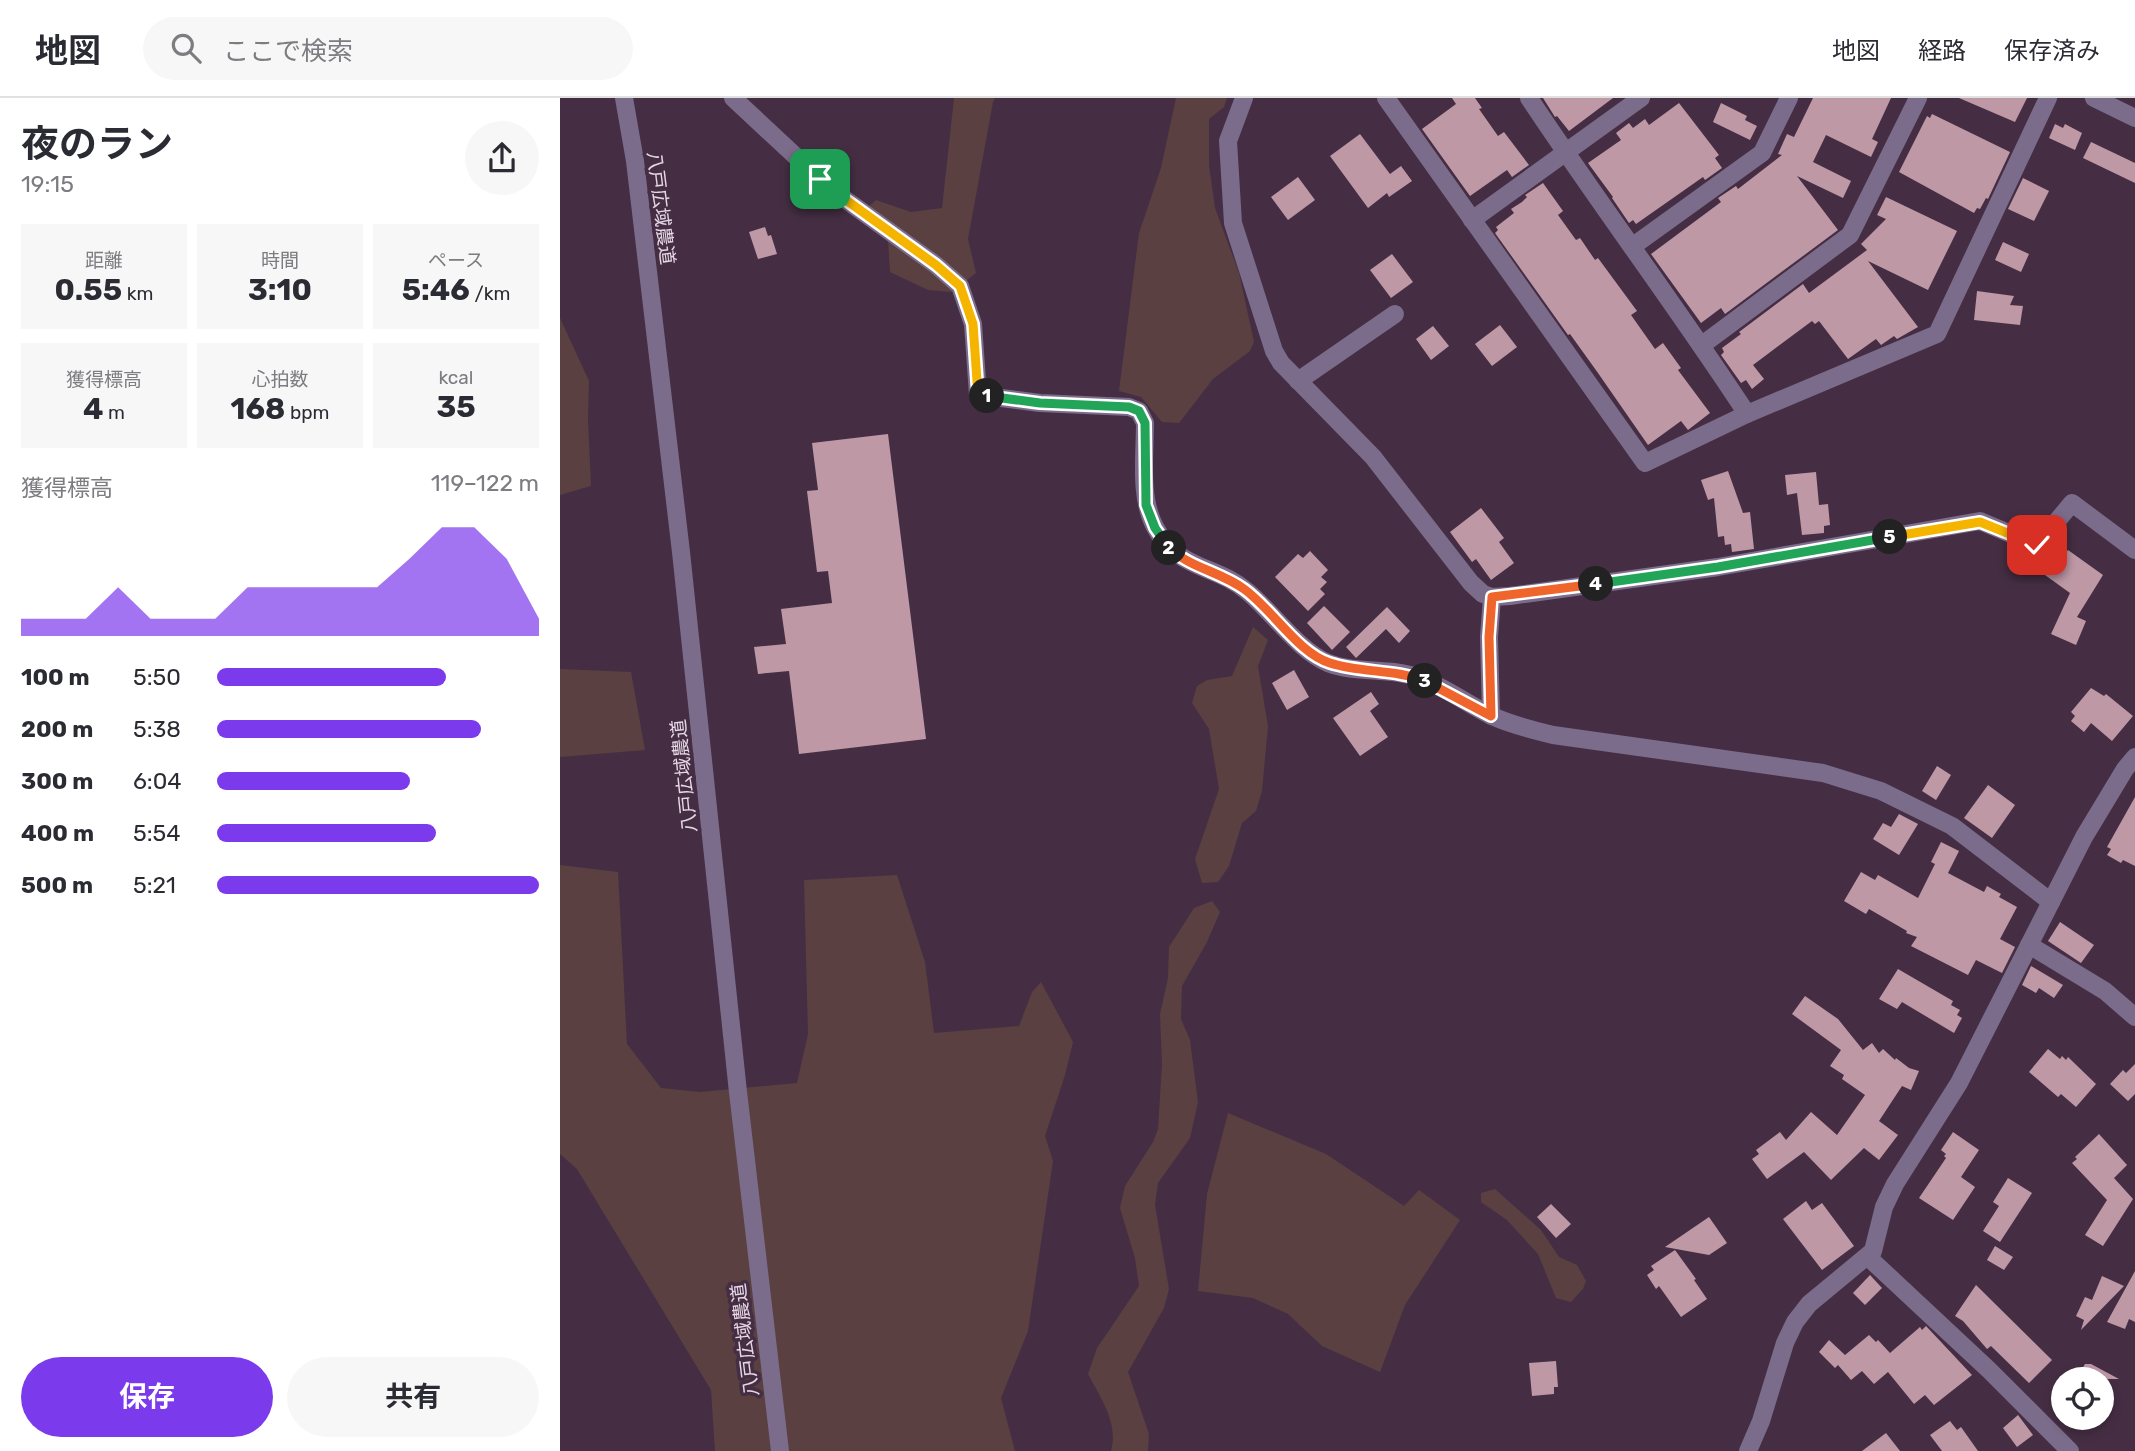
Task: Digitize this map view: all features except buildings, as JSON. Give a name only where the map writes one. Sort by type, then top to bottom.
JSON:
[{"type":"street","name":"八戸広域農道","points":[[624,98],[635,162],[681,552],[737,1093],[780,1451]]},
{"type":"street","points":[[733,98],[789,152],[837,193],[936,265],[960,286],[973,324],[978,395],[1040,403],[1129,407],[1139,411],[1145,423],[1146,505],[1155,528],[1170,550],[1194,565],[1231,580],[1248,591],[1304,647],[1326,662],[1351,669],[1413,676],[1434,684],[1491,716],[1516,726],[1553,735],[1823,773],[1881,791],[1952,826],[2051,902]]},
{"type":"street","points":[[1244,98],[1228,141],[1233,223],[1274,351],[1286,369],[1373,457],[1471,583],[1483,594],[1492,597],[1718,567],[1980,522],[2037,545],[2072,503],[2135,550]]},
{"type":"street","points":[[1386,98],[1645,463],[1747,414],[1937,334],[2048,98]]},
{"type":"street","points":[[1529,98],[1702,345],[1747,414]]},
{"type":"street","points":[[1472,220],[1641,98]]},
{"type":"street","points":[[1633,246],[1762,153],[1789,98]]},
{"type":"street","points":[[1702,345],[1850,235],[1918,98]]},
{"type":"street","points":[[2094,98],[2135,118]]},
{"type":"street","points":[[1298,381],[1395,314]]},
{"type":"street","points":[[1491,716],[1489,637],[1492,597]]},
{"type":"street","points":[[1748,1451],[1761,1421],[1784,1343],[1795,1322],[1809,1304],[1872,1251],[1884,1207],[1895,1184],[1959,1083],[2084,837],[2135,757]]},
{"type":"street","points":[[2029,945],[2105,990],[2135,1017]]},
{"type":"street","points":[[1868,1257],[1989,1370],[2070,1451]]},
{"type":"shaded area","points":[[954,98],[995,98],[968,239],[976,273],[952,292],[928,290],[890,272],[888,240],[866,209],[876,200],[911,212],[942,208]]},
{"type":"shaded area","points":[[1176,98],[1227,98],[1224,107],[1209,119],[1209,165],[1215,208],[1239,273],[1254,342],[1250,351],[1213,379],[1179,423],[1162,422],[1141,397],[1119,391],[1139,233],[1161,168]]},
{"type":"shaded area","points":[[560,318],[589,381],[591,486],[560,495]]},
{"type":"shaded area","points":[[1253,627],[1268,640],[1258,666],[1268,726],[1262,791],[1256,811],[1242,823],[1229,866],[1218,882],[1202,883],[1195,859],[1219,789],[1209,729],[1192,703],[1197,686],[1207,680],[1232,676]]},
{"type":"shaded area","points":[[560,669],[631,672],[645,750],[560,757]]},
{"type":"shaded area","points":[[560,865],[618,872],[627,1044],[661,1088],[700,1092],[797,1083],[808,1034],[804,880],[897,875],[925,962],[934,1033],[1019,1026],[1032,992],[1041,982],[1073,1042],[1045,1136],[1053,1161],[1028,1331],[1001,1398],[1015,1451],[715,1451],[711,1390],[577,1169],[560,1154]]},
{"type":"shaded area","points":[[1212,901],[1220,912],[1207,942],[1182,986],[1181,1019],[1190,1040],[1198,1102],[1190,1138],[1158,1183],[1155,1205],[1169,1289],[1164,1308],[1128,1372],[1149,1434],[1148,1451],[1111,1451],[1113,1441],[1110,1420],[1088,1374],[1097,1348],[1139,1286],[1135,1258],[1120,1208],[1125,1186],[1153,1142],[1158,1129],[1162,1064],[1160,1014],[1168,978],[1169,947],[1194,908]]},
{"type":"shaded area","points":[[1228,1113],[1326,1154],[1404,1206],[1419,1190],[1460,1220],[1405,1305],[1380,1372],[1322,1346],[1288,1314],[1253,1298],[1198,1291],[1207,1194]]},
{"type":"shaded area","points":[[1495,1189],[1541,1230],[1559,1257],[1577,1265],[1586,1281],[1583,1289],[1571,1302],[1556,1298],[1538,1254],[1507,1220],[1481,1202],[1481,1193]]},
{"type":"route","points":[[820,179],[936,265],[960,286],[973,324],[978,395],[1040,403],[1129,407],[1139,411],[1145,423],[1146,505],[1155,528],[1170,550],[1194,565],[1231,580],[1248,591],[1304,647],[1326,662],[1351,669],[1413,676],[1434,684],[1491,716],[1489,637],[1492,597],[1718,567],[1980,522],[2037,545]]}]
